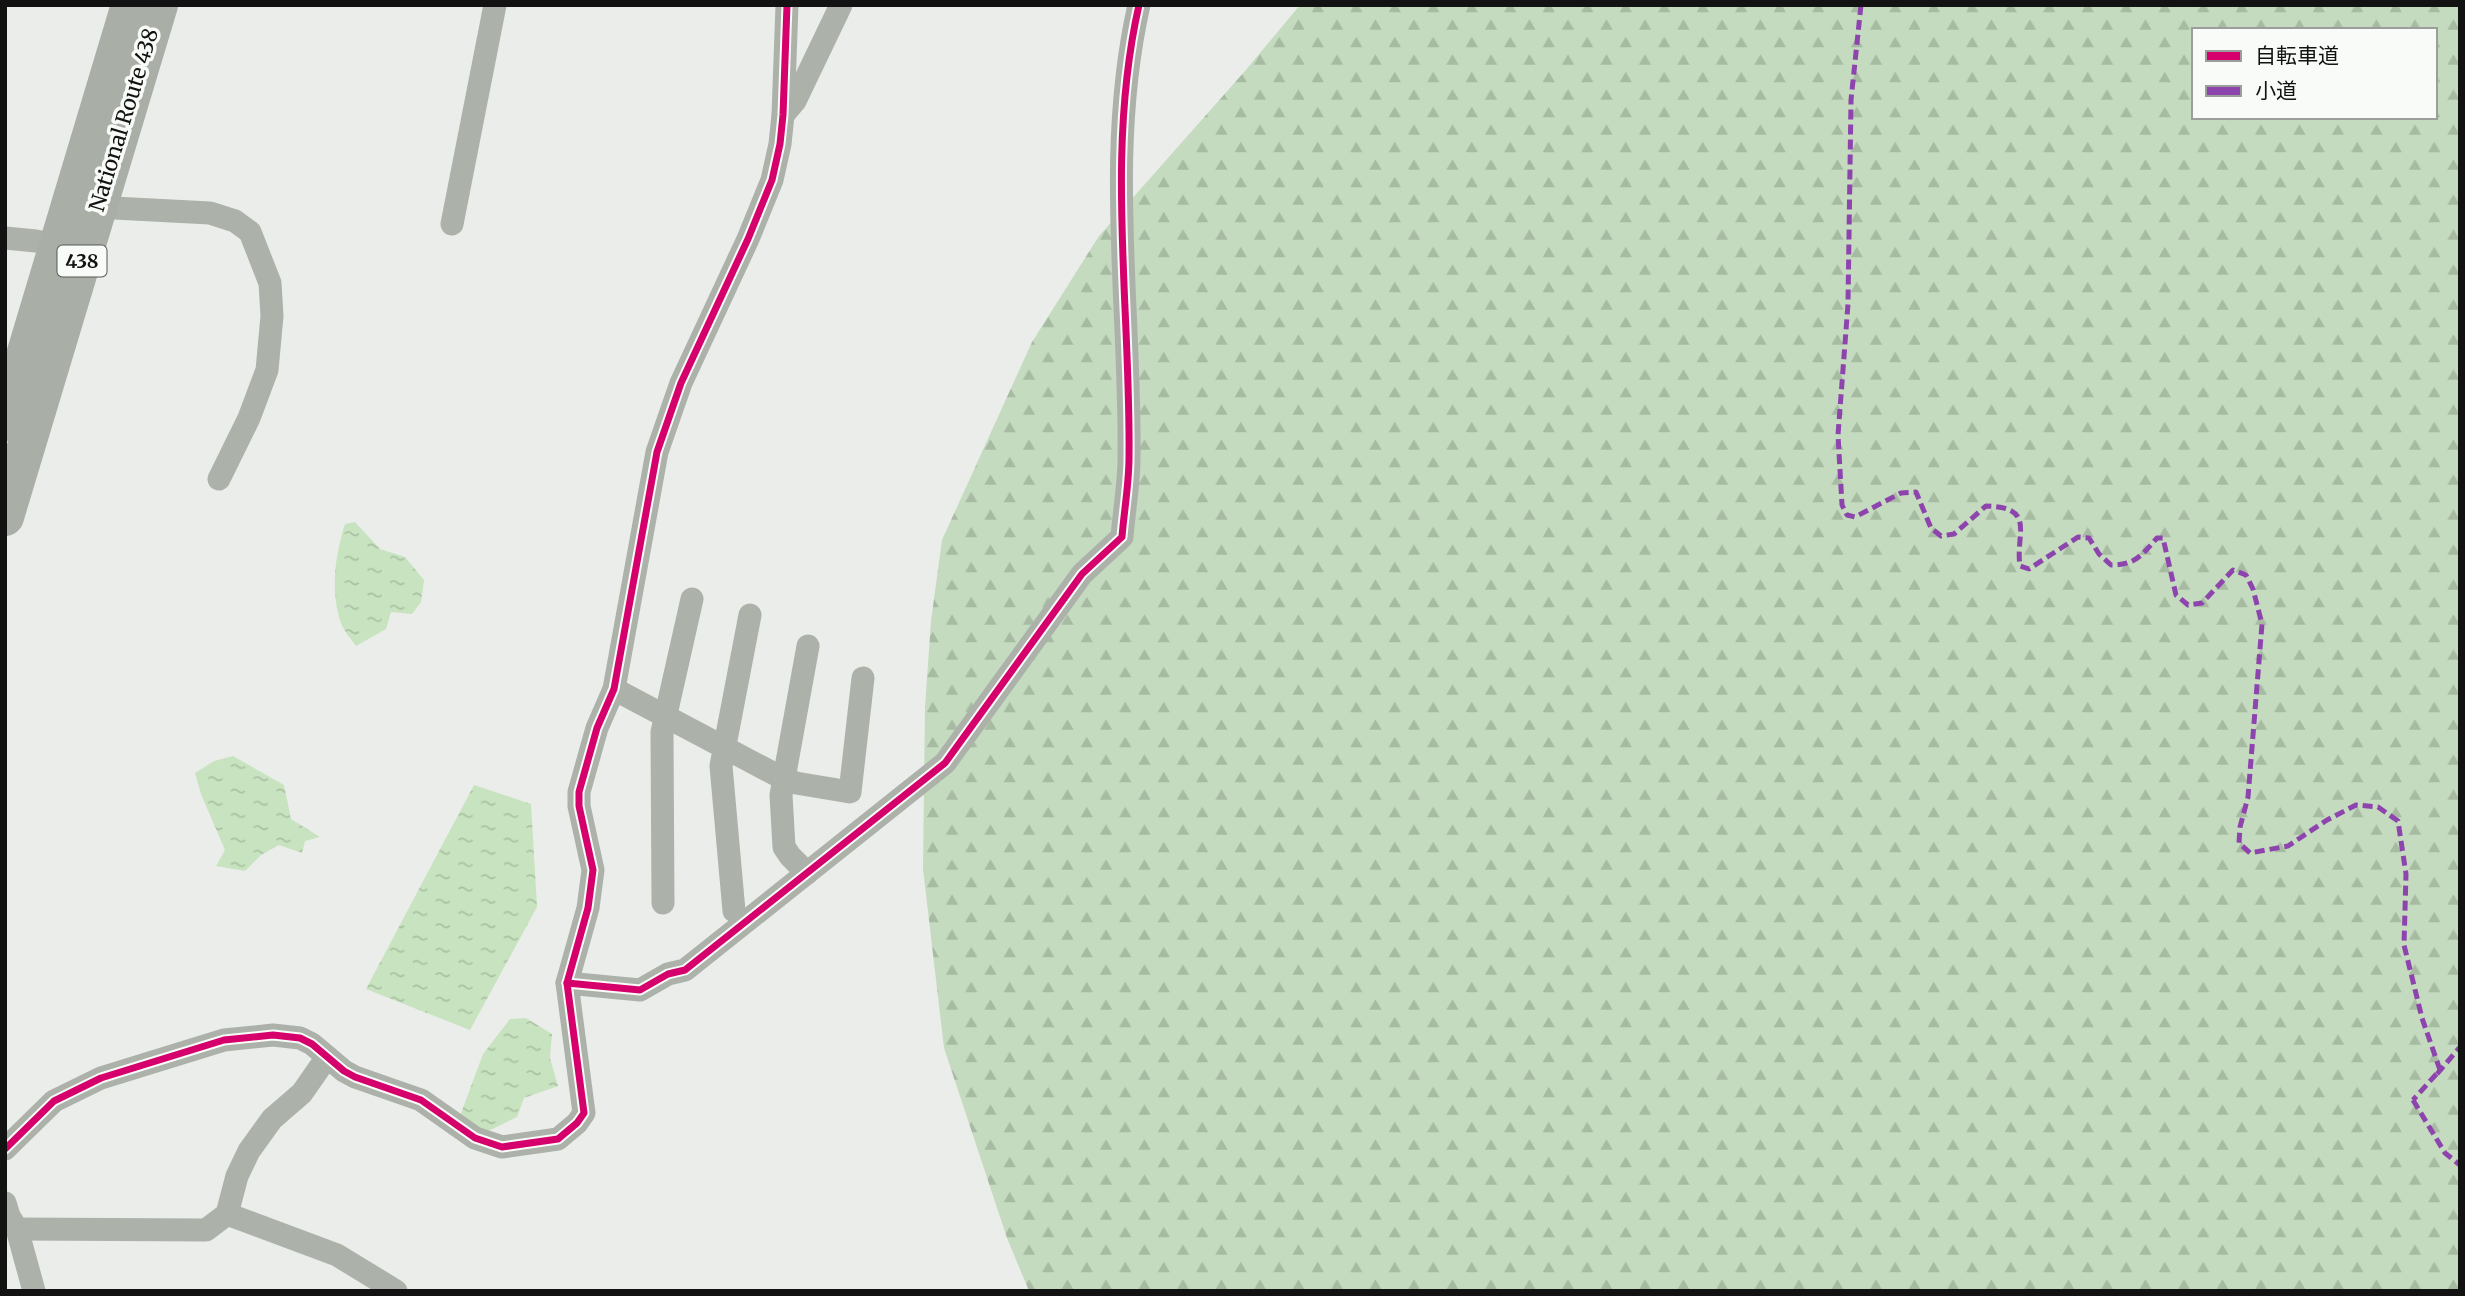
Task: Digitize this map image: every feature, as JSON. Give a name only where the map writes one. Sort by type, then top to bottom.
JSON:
[{"type":"highway","name":"National Route 438","points":[[5,517],[84,203],[130,5]]},
{"type":"highway","name":"National Route 438","points":[[84,203],[159,5]]},
{"type":"highway","name":"National Route 438","points":[[5,422],[71,248]]},
{"type":"street","points":[[452,224],[495,5]]},
{"type":"street","points":[[5,1149],[54,1101],[101,1078],[224,1040],[273,1035],[300,1038],[312,1044],[355,1077],[421,1100],[475,1138],[489,1144],[502,1147],[558,1139],[577,1123],[584,1113],[567,983],[588,908],[593,870],[579,806],[579,792],[597,728],[614,689],[657,452],[681,383],[743,251],[772,180],[783,115],[787,5]]},
{"type":"street","points":[[783,115],[795,101],[841,5]]},
{"type":"street","points":[[567,983],[640,990],[668,974],[685,970],[945,763],[1082,574],[1122,537],[1129,459],[1121,224],[1124,92],[1129,50],[1139,5]]},
{"type":"street","points":[[84,203],[210,213],[243,227],[250,232],[256,244],[270,283],[272,316],[267,370],[249,418],[219,478]]},
{"type":"street","points":[[5,238],[71,248]]},
{"type":"street","points":[[663,903],[662,732],[692,599]]},
{"type":"street","points":[[734,911],[721,766],[750,615]]},
{"type":"street","points":[[807,646],[781,794],[784,847],[807,873]]},
{"type":"street","points":[[614,689],[784,779],[850,792],[863,678]]},
{"type":"street","points":[[18,1229],[206,1230],[227,1214],[237,1176],[249,1151],[272,1119],[273,1121],[302,1093],[327,1057]]},
{"type":"street","points":[[5,1203],[9,1216],[18,1229],[34,1291]]},
{"type":"street","points":[[227,1214],[337,1255],[396,1291]]},
{"type":"green space","points":[[1300,5],[2460,5],[2460,1291],[1029,1291],[1007,1238],[944,1048],[923,869],[925,707],[931,621],[942,540],[1032,342],[1099,236]]},
{"type":"water","points":[[355,522],[380,549],[405,557],[424,580],[421,602],[412,614],[391,612],[386,629],[356,646],[341,623],[335,586],[336,561],[345,524]]},
{"type":"water","points":[[233,756],[284,785],[291,819],[320,837],[305,841],[302,853],[279,845],[261,855],[245,871],[216,866],[225,850],[195,773],[214,761]]},
{"type":"water","points":[[474,785],[531,804],[537,907],[470,1030],[366,989]]},
{"type":"water","points":[[526,1018],[552,1034],[550,1058],[558,1086],[524,1098],[517,1117],[486,1132],[460,1116],[483,1054],[510,1019]]},
{"type":"marked path","points":[[1861,5],[1851,100],[1848,304],[1838,435],[1842,505],[1847,515],[1855,517],[1901,493],[1916,492],[1931,528],[1941,536],[1954,534],[1986,506],[2002,508],[2012,511],[2018,517],[2020,566],[2029,569],[2078,537],[2089,538],[2099,554],[2111,565],[2132,561],[2157,538],[2163,538],[2176,595],[2188,605],[2202,603],[2233,570],[2246,575],[2253,589],[2262,624],[2248,797],[2239,843],[2250,853],[2288,846],[2327,820],[2356,805],[2378,807],[2398,821],[2406,874],[2404,945],[2422,1018],[2440,1070],[2413,1100]]},
{"type":"marked path","points":[[2437,1074],[2460,1047]]},
{"type":"marked path","points":[[2413,1100],[2445,1153],[2460,1165]]},
{"type":"cycle path","points":[[5,1149],[54,1101],[101,1078],[224,1040],[273,1035],[300,1038],[355,1077],[421,1100],[475,1138],[502,1147],[558,1139],[577,1123],[584,1113],[567,983],[588,908],[593,870],[579,806],[579,792],[597,728],[614,689],[657,452],[681,383],[748,239],[772,180],[783,115],[787,5]]},
{"type":"cycle path","points":[[567,983],[640,990],[668,974],[685,970],[945,763],[1082,574],[1122,537],[1129,458],[1129,401],[1121,174],[1123,117],[1139,5]]}]
